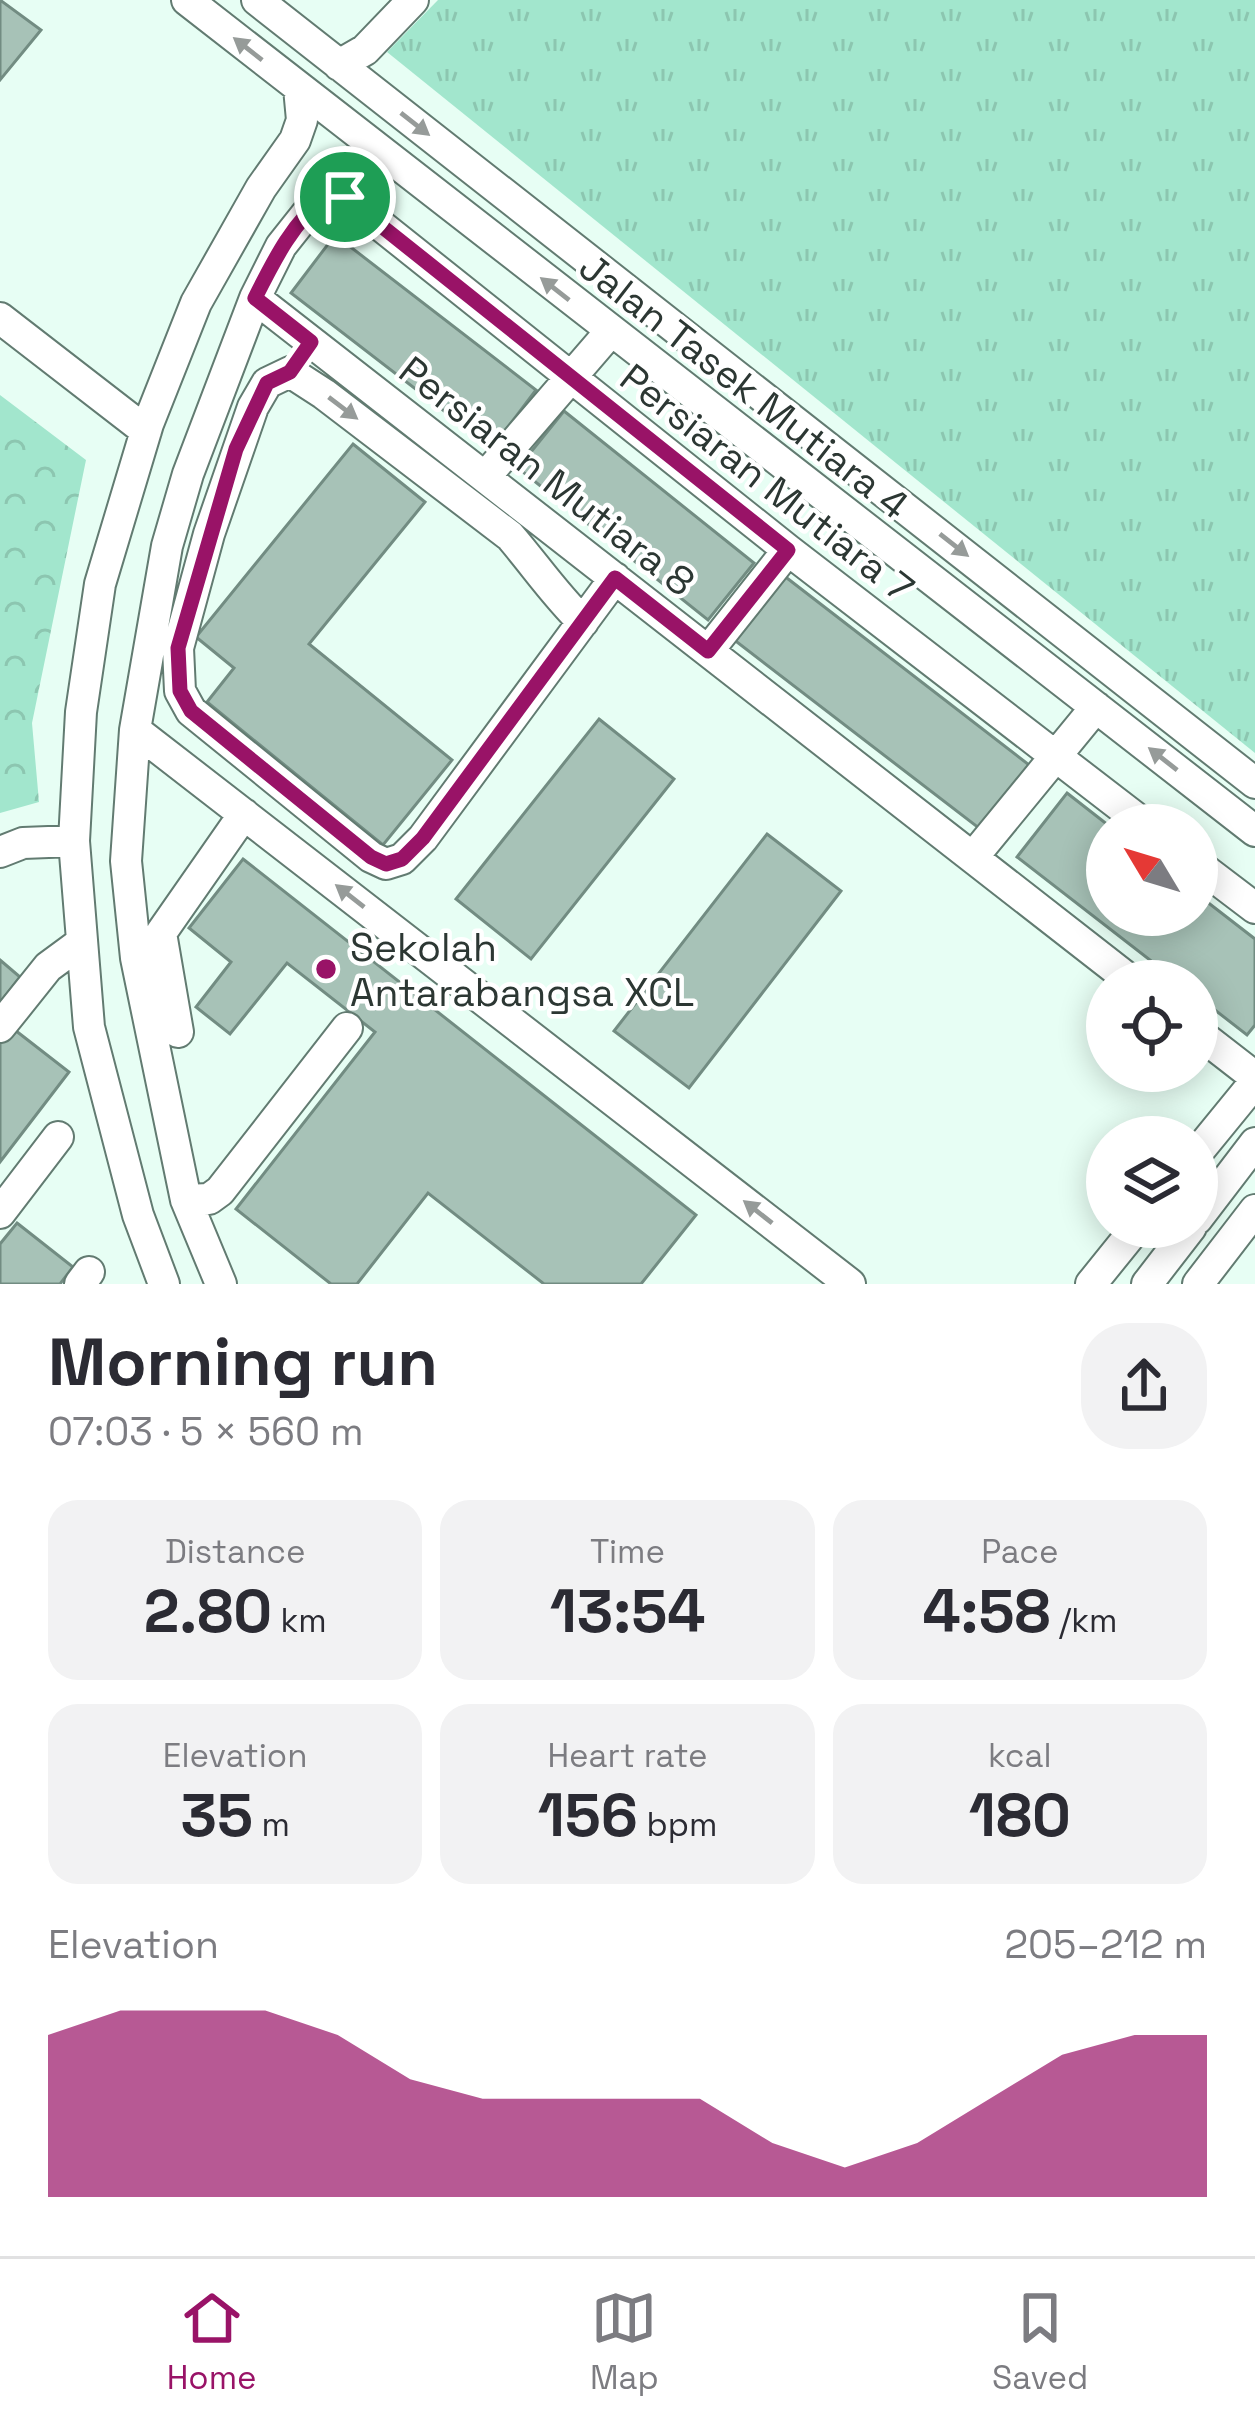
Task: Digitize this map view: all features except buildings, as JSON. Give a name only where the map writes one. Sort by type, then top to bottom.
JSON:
[{"type":"street","name":"Jalan Tasek Mutiara 4","points":[[188,0],[1255,831]]},
{"type":"street","name":"Jalan Tasek Mutiara 4","points":[[257,0],[355,66],[1255,782]]},
{"type":"street","points":[[355,66],[413,0]]},
{"type":"street","points":[[164,1284],[137,1215],[89,1027],[74,841],[81,712],[100,584],[146,431],[196,303],[260,188],[295,140],[302,120],[299,88]]},
{"type":"street","points":[[295,140],[319,124],[341,122]]},
{"type":"street","name":"Persiaran Mutiara 7","points":[[255,298],[281,246],[312,207],[328,194],[345,197],[570,379],[1117,804]]},
{"type":"street","points":[[221,1284],[186,1200],[136,958],[126,861],[135,730],[167,546],[188,474],[255,298]]},
{"type":"street","name":"Persiaran Mutiara 8","points":[[255,298],[1104,960]]},
{"type":"street","points":[[0,318],[146,431]]},
{"type":"street","points":[[485,477],[610,332]]},
{"type":"street","points":[[311,342],[290,372],[267,383],[254,407],[209,534],[178,648],[180,691],[191,711],[371,857],[386,864],[402,859],[423,838],[615,578]]},
{"type":"street","points":[[290,372],[510,536],[555,595],[583,622]]},
{"type":"street","points":[[839,511],[867,476]]},
{"type":"street","points":[[708,651],[788,550]]},
{"type":"street","points":[[973,857],[1096,706]]},
{"type":"street","points":[[135,730],[850,1284]]},
{"type":"street","points":[[178,1032],[161,943],[164,924],[244,814]]},
{"type":"street","points":[[0,851],[23,844],[74,841]]},
{"type":"street","points":[[1218,880],[1255,908]]},
{"type":"street","points":[[0,1027],[48,967],[82,942]]},
{"type":"street","points":[[186,1200],[209,1199],[220,1191],[347,1028]]},
{"type":"street","points":[[1218,1049],[1255,1080],[1218,1127]]},
{"type":"street","points":[[0,1213],[58,1137]]},
{"type":"street","points":[[1218,1191],[1255,1142]]},
{"type":"street","points":[[1198,1284],[1254,1212]]},
{"type":"street","points":[[1091,1284],[1120,1248]]},
{"type":"street","points":[[1147,1284],[1175,1248]]},
{"type":"green space","points":[[438,0],[1255,0],[1255,753],[387,52]]},
{"type":"green space","points":[[0,395],[86,460],[32,723],[39,802],[0,813]]},
{"type":"place","name":"Sekolah Antarabangsa XCL","points":[[326,969]]},
{"type":"route","points":[[328,194],[345,197],[788,550],[708,651],[615,578],[423,838],[402,859],[386,864],[371,857],[191,711],[180,691],[178,648],[236,449],[267,383],[290,372],[311,342],[255,298],[281,246],[312,207],[328,194]]}]
